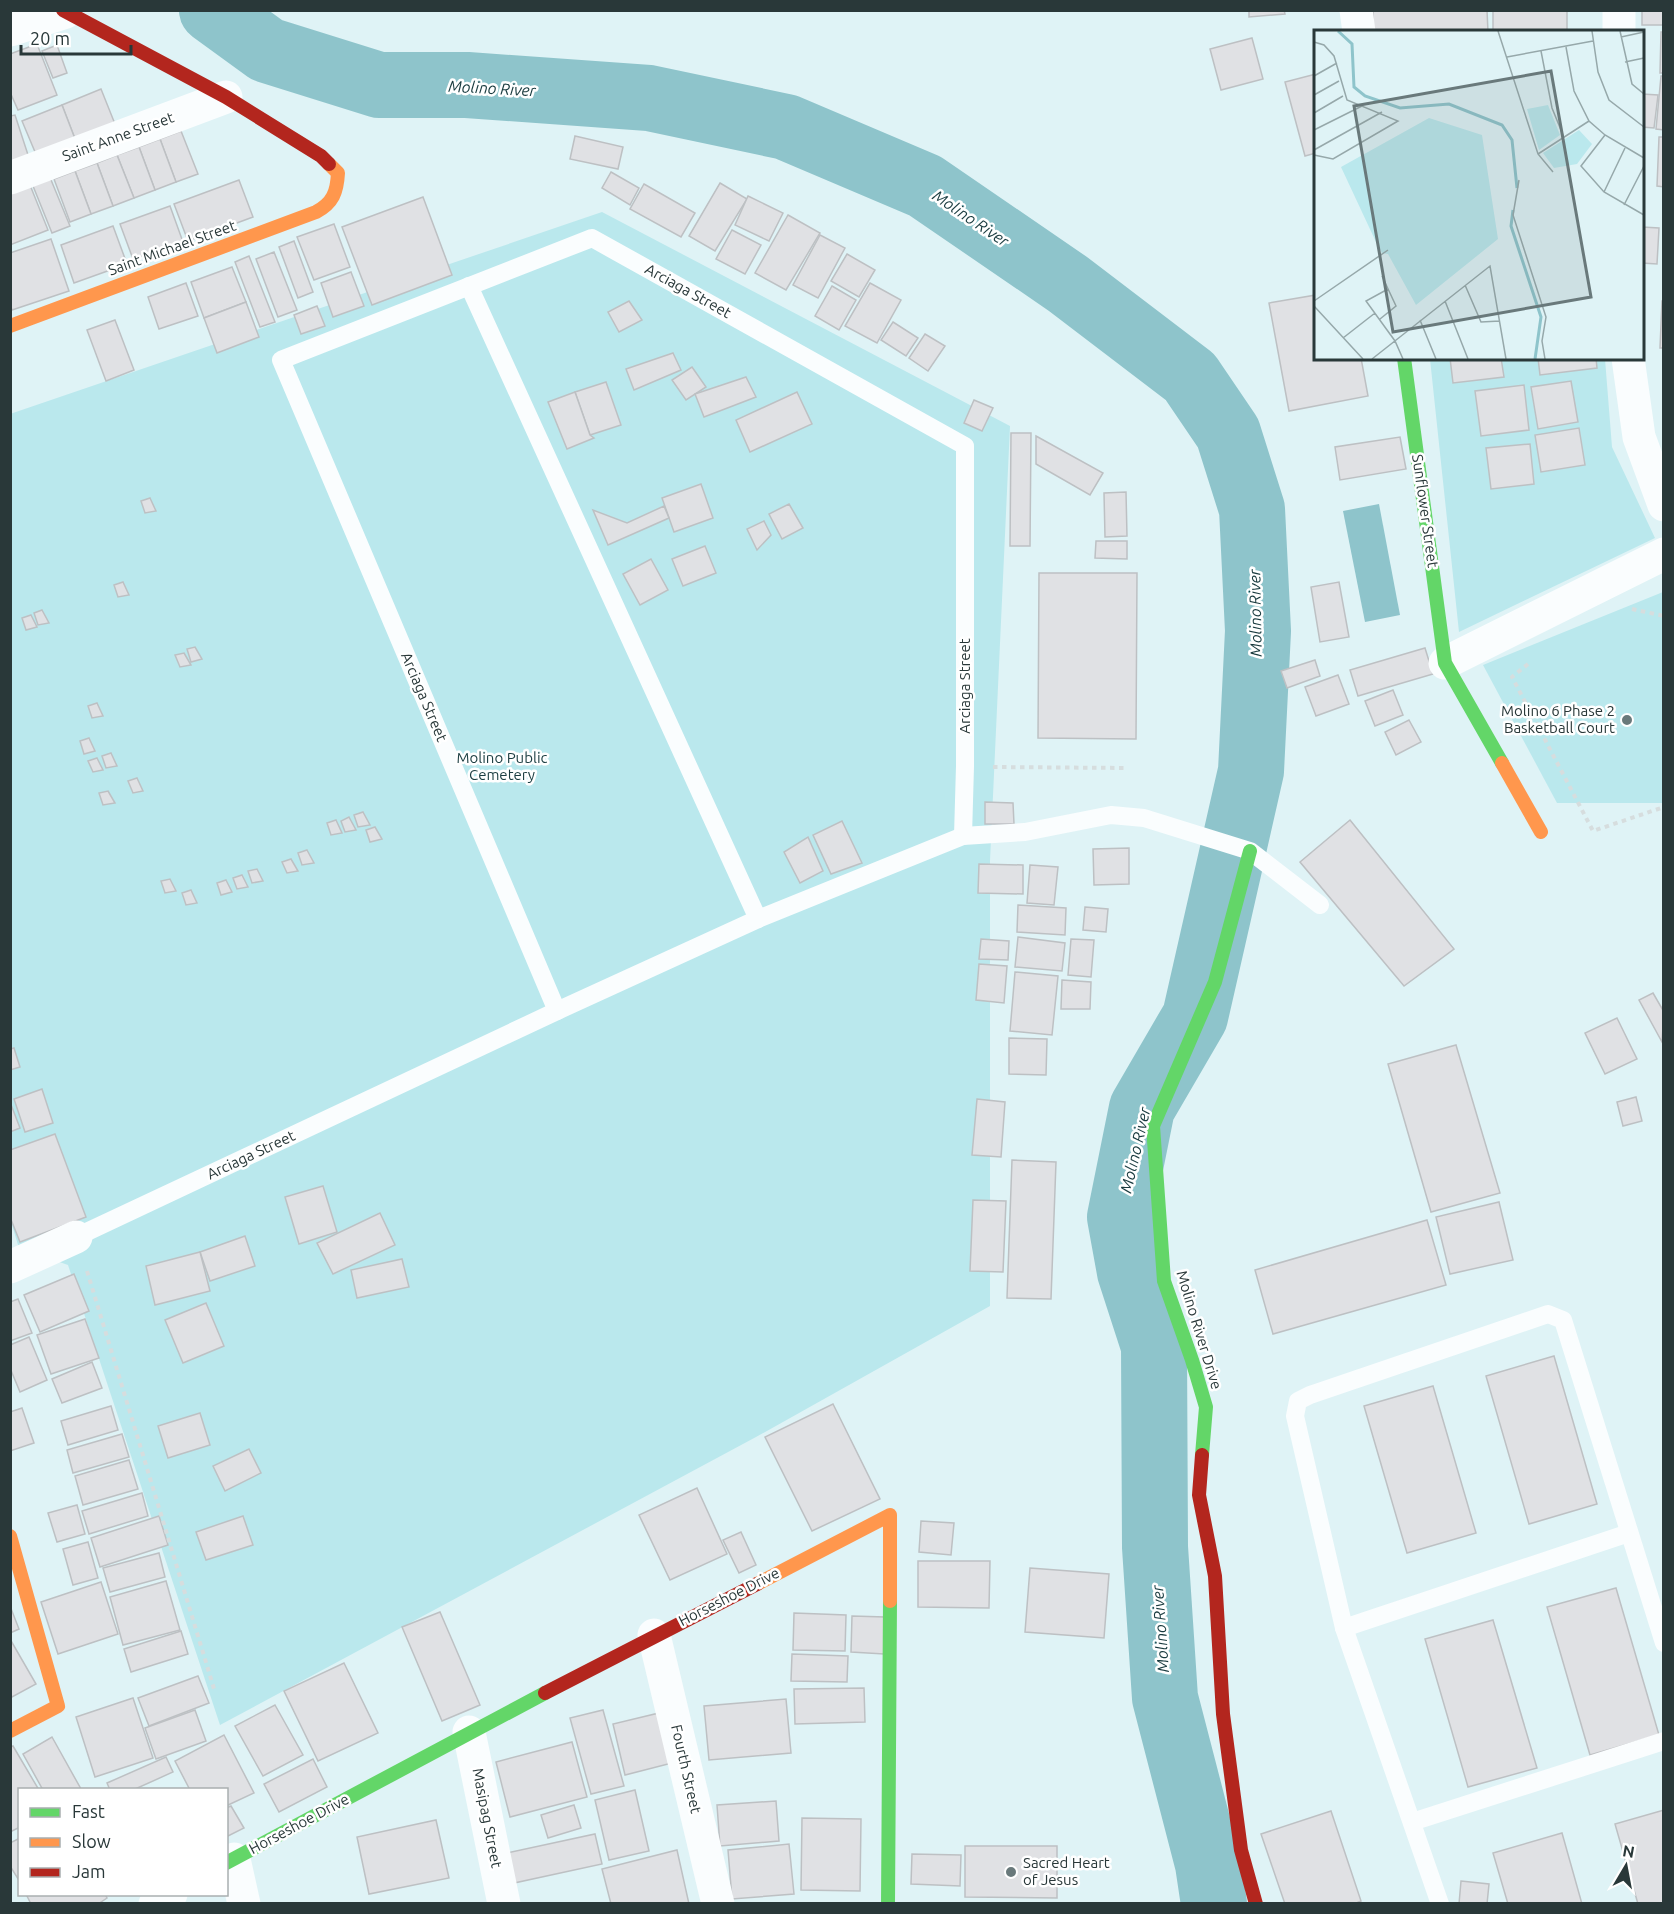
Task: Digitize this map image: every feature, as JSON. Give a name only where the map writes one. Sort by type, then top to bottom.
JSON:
[{"type":"street","points":[[1356,10],[1359,30]]},
{"type":"street","points":[[1619,10],[1619,30]]},
{"type":"street","points":[[10,30],[65,11],[226,97]]},
{"type":"street","name":"Saint Anne Street","points":[[10,178],[226,97]]},
{"type":"street","name":"Saint Michael Street","points":[[10,326],[326,207],[338,192],[338,173],[321,156],[226,97]]},
{"type":"street","name":"Sunflower Street","points":[[1404,360],[1445,663]]},
{"type":"street","points":[[1628,360],[1639,437],[1664,505]]},
{"type":"street","points":[[1541,832],[1445,663],[1664,554]]},
{"type":"street","name":"Molino River Drive","points":[[1250,851],[1215,982],[1153,1126],[1164,1281],[1206,1407],[1199,1495],[1215,1576],[1223,1714],[1241,1850],[1256,1904]]},
{"type":"street","name":"Arciaga Street","points":[[10,1268],[76,1237]]},
{"type":"street","name":"Horseshoe Drive","points":[[230,1861],[654,1635],[890,1515],[888,1904]]},
{"type":"street","points":[[10,1731],[58,1706],[12,1550]]},
{"type":"street","name":"Fourth Street","points":[[654,1635],[718,1904]]},
{"type":"street","name":"Masipag Street","points":[[469,1732],[504,1904]]},
{"type":"street","points":[[230,1861],[244,1904]]},
{"type":"street","points":[[155,1904],[168,1896]]},
{"type":"lane","name":"Arciaga Street","points":[[76,1237],[758,919],[963,836],[965,446],[592,238],[281,360],[557,1011]]},
{"type":"lane","points":[[469,286],[758,919]]},
{"type":"lane","points":[[963,836],[1025,832],[1111,815],[1144,818],[1250,851],[1320,905]]},
{"type":"lane","points":[[1440,1904],[1344,1628],[1295,1416],[1298,1401],[1548,1314],[1563,1320],[1664,1644]]},
{"type":"lane","points":[[1344,1628],[1629,1533]]},
{"type":"lane","points":[[1412,1822],[1664,1741]]},
{"type":"path","points":[[1622,607],[1664,616]]},
{"type":"path","points":[[1529,662],[1512,677],[1593,831],[1664,807]]},
{"type":"path","points":[[965,766],[1128,768]]},
{"type":"path","points":[[76,1237],[215,1692]]},
{"type":"green space","name":"Molino Public Cemetery","points":[[602,212],[1010,426],[990,861],[990,1306],[756,1437],[220,1725],[68,1265],[19,1248],[11,1222],[10,414]]},
{"type":"green space","points":[[1430,360],[1605,360],[1612,447],[1655,538],[1459,632]]},
{"type":"green space","points":[[1663,592],[1663,803],[1557,803],[1483,665]]},
{"type":"shaded area","points":[[1379,504],[1400,615],[1365,622],[1343,511]]},
{"type":"building","points":[[1249,10],[1284,10],[1285,14],[1249,17]]},
{"type":"building","points":[[1373,10],[1487,10],[1488,30],[1373,30]]},
{"type":"building","points":[[1493,10],[1567,10],[1567,30],[1493,30]]},
{"type":"building","points":[[1642,10],[1664,10],[1664,25],[1642,25]]},
{"type":"building","points":[[1661,32],[1664,32],[1664,73],[1660,73]]},
{"type":"building","points":[[1252,38],[1263,79],[1221,90],[1210,49]]},
{"type":"building","points":[[37,44],[57,95],[18,110],[10,92],[10,54]]},
{"type":"building","points":[[57,45],[67,73],[53,78],[42,51]]},
{"type":"building","points":[[1314,75],[1314,154],[1305,156],[1285,82]]},
{"type":"building","points":[[1661,76],[1664,76],[1664,130],[1656,129]]},
{"type":"building","points":[[101,89],[117,129],[77,144],[62,105]]},
{"type":"building","points":[[1644,94],[1658,95],[1654,128],[1644,127]]},
{"type":"building","points":[[62,105],[77,144],[38,159],[22,121]]},
{"type":"building","points":[[15,115],[31,164],[10,171],[10,116]]},
{"type":"building","points":[[181,131],[198,174],[176,182],[160,139]]},
{"type":"building","points":[[575,136],[623,147],[618,169],[570,159]]},
{"type":"building","points":[[1659,137],[1664,137],[1664,187],[1657,186]]},
{"type":"building","points":[[160,139],[176,182],[155,190],[139,147]]},
{"type":"building","points":[[139,147],[155,190],[134,198],[117,155]]},
{"type":"building","points":[[117,155],[134,198],[113,206],[97,163]]},
{"type":"building","points":[[97,163],[113,206],[91,214],[75,171]]},
{"type":"building","points":[[75,171],[91,214],[70,222],[54,179]]},
{"type":"building","points":[[611,172],[639,188],[630,205],[602,188]]},
{"type":"building","points":[[49,175],[70,226],[52,233],[31,181]]},
{"type":"building","points":[[239,180],[253,217],[188,241],[174,204]]},
{"type":"building","points":[[720,183],[747,199],[715,251],[689,236]]},
{"type":"building","points":[[644,184],[695,213],[681,237],[630,209]]},
{"type":"building","points":[[30,185],[48,230],[10,245],[10,193]]},
{"type":"building","points":[[748,196],[783,213],[769,241],[735,225]]},
{"type":"building","points":[[423,197],[452,275],[372,305],[342,227]]},
{"type":"building","points":[[170,206],[183,242],[133,259],[120,224]]},
{"type":"building","points":[[788,215],[820,233],[786,290],[755,273]]},
{"type":"building","points":[[334,224],[350,267],[314,280],[297,237]]},
{"type":"building","points":[[113,226],[127,264],[74,283],[61,245]]},
{"type":"building","points":[[1644,227],[1659,228],[1657,264],[1644,263]]},
{"type":"building","points":[[732,230],[761,245],[745,274],[716,259]]},
{"type":"building","points":[[820,235],[845,248],[818,298],[793,285]]},
{"type":"building","points":[[51,239],[69,291],[12,310],[10,253]]},
{"type":"building","points":[[294,241],[313,292],[298,298],[279,247]]},
{"type":"building","points":[[274,252],[297,310],[278,317],[256,259]]},
{"type":"building","points":[[847,254],[875,270],[859,297],[831,281]]},
{"type":"building","points":[[249,256],[275,322],[260,327],[235,262]]},
{"type":"building","points":[[232,267],[246,302],[204,318],[191,282]]},
{"type":"building","points":[[351,272],[364,306],[333,317],[321,283]]},
{"type":"building","points":[[186,283],[198,316],[159,329],[148,297]]},
{"type":"building","points":[[870,283],[901,300],[877,343],[845,326]]},
{"type":"building","points":[[832,286],[856,300],[839,330],[815,316]]},
{"type":"building","points":[[1314,295],[1314,360],[1361,360],[1368,396],[1289,411],[1269,303]]},
{"type":"building","points":[[629,301],[642,320],[619,332],[608,312]]},
{"type":"building","points":[[1662,301],[1664,301],[1664,348],[1660,348]]},
{"type":"building","points":[[246,302],[259,337],[217,353],[204,318]]},
{"type":"building","points":[[317,306],[325,326],[301,334],[294,315]]},
{"type":"building","points":[[115,320],[134,370],[106,381],[87,330]]},
{"type":"building","points":[[893,322],[918,338],[906,356],[881,340]]},
{"type":"building","points":[[925,334],[945,346],[928,371],[909,358]]},
{"type":"building","points":[[673,353],[681,370],[634,390],[626,369]]},
{"type":"building","points":[[1450,360],[1501,360],[1504,377],[1453,383]]},
{"type":"building","points":[[1538,360],[1596,360],[1597,368],[1540,375]]},
{"type":"building","points":[[692,367],[706,387],[686,400],[672,380]]},
{"type":"building","points":[[746,377],[756,397],[704,417],[695,394]]},
{"type":"building","points":[[1571,381],[1578,422],[1538,429],[1531,387]]},
{"type":"building","points":[[606,382],[621,425],[590,435],[575,392]]},
{"type":"building","points":[[1524,385],[1529,430],[1481,436],[1475,391]]},
{"type":"building","points":[[575,392],[590,435],[594,438],[567,449],[548,402]]},
{"type":"building","points":[[797,392],[812,424],[750,452],[736,420]]},
{"type":"building","points":[[974,400],[993,408],[982,431],[964,423]]},
{"type":"building","points":[[1579,428],[1585,465],[1541,472],[1535,435]]},
{"type":"building","points":[[1011,433],[1031,433],[1030,546],[1010,546]]},
{"type":"building","points":[[1036,436],[1103,473],[1090,495],[1036,464]]},
{"type":"building","points":[[1400,437],[1406,469],[1340,480],[1335,447]]},
{"type":"building","points":[[1530,444],[1534,484],[1491,489],[1486,448]]},
{"type":"building","points":[[701,484],[713,518],[674,532],[662,498]]},
{"type":"building","points":[[1126,492],[1127,536],[1105,537],[1104,493]]},
{"type":"building","points":[[150,498],[156,511],[145,513],[141,501]]},
{"type":"building","points":[[789,504],[803,528],[782,539],[769,514]]},
{"type":"building","points":[[664,506],[669,518],[608,545],[593,510],[627,523]]},
{"type":"building","points":[[764,521],[771,535],[757,550],[747,529]]},
{"type":"building","points":[[1096,541],[1127,541],[1127,559],[1095,558]]},
{"type":"building","points":[[705,546],[716,573],[683,586],[672,559]]},
{"type":"building","points":[[651,559],[668,590],[640,605],[623,574]]},
{"type":"building","points":[[1039,573],[1137,573],[1136,739],[1038,738]]},
{"type":"building","points":[[123,582],[129,595],[118,597],[114,585]]},
{"type":"building","points":[[1339,582],[1349,637],[1320,642],[1311,587]]},
{"type":"building","points":[[42,610],[49,623],[38,625],[34,613]]},
{"type":"building","points":[[31,615],[37,627],[26,630],[22,618]]},
{"type":"building","points":[[195,647],[202,659],[191,662],[187,649]]},
{"type":"building","points":[[1425,648],[1433,674],[1358,696],[1350,670]]},
{"type":"building","points":[[184,653],[191,665],[180,667],[175,655]]},
{"type":"building","points":[[1315,660],[1320,676],[1287,688],[1281,671]]},
{"type":"building","points":[[1338,675],[1349,704],[1316,716],[1305,687]]},
{"type":"building","points":[[1393,690],[1403,715],[1375,726],[1365,701]]},
{"type":"building","points":[[97,703],[103,716],[92,718],[88,706]]},
{"type":"building","points":[[1409,720],[1421,742],[1396,755],[1385,732]]},
{"type":"building","points":[[89,738],[95,751],[84,754],[80,741]]},
{"type":"building","points":[[111,753],[117,766],[106,768],[102,756]]},
{"type":"building","points":[[97,758],[103,770],[93,772],[88,761]]},
{"type":"building","points":[[137,778],[143,791],[133,793],[128,781]]},
{"type":"building","points":[[108,791],[115,803],[103,805],[99,793]]},
{"type":"building","points":[[985,802],[1013,803],[1014,824],[985,824]]},
{"type":"building","points":[[363,812],[370,825],[358,827],[354,815]]},
{"type":"building","points":[[349,817],[356,830],[345,832],[341,821]]},
{"type":"building","points":[[336,820],[342,833],[331,835],[327,823]]},
{"type":"building","points":[[1350,820],[1454,949],[1404,986],[1300,862]]},
{"type":"building","points":[[842,821],[862,863],[831,874],[813,835]]},
{"type":"building","points":[[375,827],[382,839],[370,842],[366,830]]},
{"type":"building","points":[[808,837],[823,871],[800,883],[784,852]]},
{"type":"building","points":[[1129,848],[1129,884],[1094,885],[1093,849]]},
{"type":"building","points":[[307,850],[314,863],[302,865],[298,853]]},
{"type":"building","points":[[291,859],[298,871],[287,873],[282,862]]},
{"type":"building","points":[[979,864],[1023,865],[1023,894],[978,893]]},
{"type":"building","points":[[1030,865],[1058,867],[1054,905],[1027,903]]},
{"type":"building","points":[[257,869],[263,881],[252,883],[248,871]]},
{"type":"building","points":[[242,875],[248,887],[237,889],[233,878]]},
{"type":"building","points":[[170,879],[176,891],[165,893],[161,881]]},
{"type":"building","points":[[226,880],[232,892],[221,895],[217,883]]},
{"type":"building","points":[[191,890],[197,903],[186,905],[182,893]]},
{"type":"building","points":[[1018,905],[1066,908],[1065,935],[1017,932]]},
{"type":"building","points":[[1085,907],[1108,909],[1106,932],[1083,930]]},
{"type":"building","points":[[1018,937],[1065,943],[1062,971],[1015,967]]},
{"type":"building","points":[[981,939],[1009,941],[1008,960],[979,959]]},
{"type":"building","points":[[1071,939],[1094,940],[1091,977],[1068,975]]},
{"type":"building","points":[[979,964],[1007,966],[1004,1003],[976,1000]]},
{"type":"building","points":[[1015,972],[1058,976],[1052,1035],[1010,1031]]},
{"type":"building","points":[[1062,980],[1091,982],[1090,1009],[1061,1009]]},
{"type":"building","points":[[1653,993],[1664,1012],[1662,1042],[1639,1000]]},
{"type":"building","points":[[1617,1018],[1637,1059],[1605,1074],[1585,1033]]},
{"type":"building","points":[[1009,1038],[1047,1039],[1046,1075],[1009,1074]]},
{"type":"building","points":[[1456,1045],[1500,1193],[1431,1212],[1388,1064]]},
{"type":"building","points":[[14,1048],[20,1067],[10,1070],[10,1049]]},
{"type":"building","points":[[42,1089],[53,1123],[25,1132],[14,1099]]},
{"type":"building","points":[[1636,1097],[1642,1121],[1623,1126],[1617,1102]]},
{"type":"building","points":[[977,1099],[1005,1102],[1001,1157],[972,1155]]},
{"type":"building","points":[[10,1102],[20,1128],[10,1132]]},
{"type":"building","points":[[55,1134],[86,1217],[20,1242],[10,1217],[10,1150]]},
{"type":"building","points":[[1012,1160],[1056,1162],[1051,1299],[1007,1298]]},
{"type":"building","points":[[323,1186],[337,1232],[299,1244],[285,1197]]},
{"type":"building","points":[[973,1200],[1006,1201],[1003,1272],[970,1271]]},
{"type":"building","points":[[1499,1202],[1513,1260],[1450,1274],[1436,1217]]},
{"type":"building","points":[[380,1213],[395,1245],[333,1274],[317,1243]]},
{"type":"building","points":[[1427,1220],[1446,1285],[1273,1334],[1255,1270]]},
{"type":"building","points":[[245,1236],[255,1266],[210,1281],[200,1252]]},
{"type":"building","points":[[200,1252],[210,1291],[155,1305],[146,1266]]},
{"type":"building","points":[[402,1259],[409,1287],[357,1298],[351,1270]]},
{"type":"building","points":[[74,1274],[89,1311],[40,1332],[24,1295]]},
{"type":"building","points":[[18,1299],[32,1333],[10,1341],[10,1302]]},
{"type":"building","points":[[206,1303],[224,1346],[183,1363],[165,1320]]},
{"type":"building","points":[[85,1319],[99,1358],[51,1374],[37,1335]]},
{"type":"building","points":[[29,1337],[47,1380],[20,1392],[10,1368],[10,1345]]},
{"type":"building","points":[[1554,1356],[1597,1504],[1529,1524],[1486,1376]]},
{"type":"building","points":[[92,1362],[102,1388],[62,1403],[52,1379]]},
{"type":"building","points":[[1433,1386],[1476,1533],[1407,1553],[1364,1406]]},
{"type":"building","points":[[833,1404],[880,1499],[812,1531],[765,1437]]},
{"type":"building","points":[[111,1406],[118,1430],[68,1445],[61,1421]]},
{"type":"building","points":[[22,1408],[34,1443],[10,1451],[10,1412]]},
{"type":"building","points":[[200,1413],[210,1445],[168,1458],[158,1426]]},
{"type":"building","points":[[122,1434],[129,1457],[73,1473],[67,1450]]},
{"type":"building","points":[[249,1449],[261,1473],[225,1491],[213,1466]]},
{"type":"building","points":[[129,1460],[138,1489],[83,1505],[75,1476]]},
{"type":"building","points":[[697,1488],[727,1554],[670,1580],[639,1515]]},
{"type":"building","points":[[142,1493],[148,1516],[89,1534],[82,1511]]},
{"type":"building","points":[[77,1505],[85,1534],[57,1542],[48,1513]]},
{"type":"building","points":[[159,1516],[168,1545],[100,1567],[91,1538]]},
{"type":"building","points":[[243,1516],[253,1545],[206,1560],[196,1532]]},
{"type":"building","points":[[921,1521],[954,1523],[951,1555],[919,1552]]},
{"type":"building","points":[[741,1532],[756,1565],[739,1573],[723,1540]]},
{"type":"building","points":[[88,1542],[98,1578],[73,1585],[63,1549]]},
{"type":"building","points":[[159,1553],[165,1577],[110,1592],[103,1568]]},
{"type":"building","points":[[918,1561],[990,1561],[989,1608],[918,1607]]},
{"type":"building","points":[[1030,1568],[1109,1574],[1104,1638],[1025,1632]]},
{"type":"building","points":[[166,1581],[180,1630],[123,1645],[110,1597]]},
{"type":"building","points":[[101,1582],[118,1634],[58,1654],[41,1602]]},
{"type":"building","points":[[1616,1588],[1659,1735],[1590,1755],[1547,1607]]},
{"type":"building","points":[[10,1606],[19,1629],[10,1633]]},
{"type":"building","points":[[440,1612],[480,1705],[442,1721],[402,1627]]},
{"type":"building","points":[[794,1613],[846,1615],[845,1651],[793,1650]]},
{"type":"building","points":[[852,1616],[885,1617],[884,1654],[851,1652]]},
{"type":"building","points":[[1493,1620],[1537,1768],[1468,1787],[1425,1639]]},
{"type":"building","points":[[181,1631],[188,1654],[131,1672],[124,1649]]},
{"type":"building","points":[[10,1639],[36,1684],[12,1697],[10,1693]]},
{"type":"building","points":[[792,1654],[848,1656],[847,1682],[791,1681]]},
{"type":"building","points":[[344,1663],[378,1733],[318,1761],[284,1691]]},
{"type":"building","points":[[198,1676],[209,1703],[149,1726],[138,1698]]},
{"type":"building","points":[[864,1688],[865,1722],[795,1724],[794,1689]]},
{"type":"building","points":[[133,1698],[153,1758],[95,1777],[76,1717]]},
{"type":"building","points":[[786,1699],[791,1753],[709,1760],[704,1706]]},
{"type":"building","points":[[275,1705],[303,1755],[263,1776],[235,1726]]},
{"type":"building","points":[[195,1710],[206,1741],[156,1759],[145,1728]]},
{"type":"building","points":[[603,1710],[624,1786],[591,1794],[570,1718]]},
{"type":"building","points":[[659,1713],[672,1763],[625,1775],[613,1724]]},
{"type":"building","points":[[224,1735],[254,1793],[228,1805],[228,1788],[189,1788],[175,1761]]},
{"type":"building","points":[[52,1737],[80,1788],[42,1788],[23,1754]]},
{"type":"building","points":[[572,1742],[587,1797],[510,1817],[496,1762]]},
{"type":"building","points":[[13,1746],[38,1788],[18,1788],[18,1828],[10,1832],[10,1747]]},
{"type":"building","points":[[166,1757],[173,1772],[137,1788],[109,1788],[107,1783]]},
{"type":"building","points":[[313,1759],[327,1787],[279,1812],[264,1784]]},
{"type":"building","points":[[635,1790],[649,1851],[609,1860],[595,1800]]},
{"type":"building","points":[[776,1801],[779,1841],[720,1846],[717,1805]]},
{"type":"building","points":[[574,1805],[581,1828],[548,1838],[541,1815]]},
{"type":"building","points":[[231,1806],[244,1828],[228,1836],[228,1807]]},
{"type":"building","points":[[1664,1810],[1664,1904],[1638,1904],[1615,1824]]},
{"type":"building","points":[[1331,1811],[1361,1901],[1354,1904],[1285,1904],[1261,1834]]},
{"type":"building","points":[[802,1818],[861,1819],[860,1891],[801,1890]]},
{"type":"building","points":[[436,1820],[449,1878],[369,1894],[357,1837]]},
{"type":"building","points":[[1562,1833],[1582,1904],[1508,1904],[1493,1853]]},
{"type":"building","points":[[595,1834],[602,1864],[514,1883],[507,1853]]},
{"type":"building","points":[[18,1839],[18,1879],[10,1866],[10,1843]]},
{"type":"building","points":[[789,1844],[794,1894],[732,1899],[728,1850]]},
{"type":"building","name":"Sacred Heart of Jesus","points":[[965,1846],[1057,1846],[1057,1898],[965,1897]]},
{"type":"building","points":[[677,1850],[689,1904],[611,1904],[602,1869]]},
{"type":"building","points":[[912,1854],[961,1855],[960,1886],[911,1884]]},
{"type":"building","points":[[1461,1881],[1489,1884],[1487,1904],[1459,1904]]},
{"type":"building","points":[[27,1896],[106,1896],[107,1898],[98,1904],[31,1904]]},
{"type":"waterway","name":"Molino River","points":[[212,10],[267,50],[379,85],[467,85],[649,98],[786,127],[925,186],[1068,284],[1190,377],[1228,433],[1252,509],[1258,631],[1251,771],[1195,1017],[1142,1108],[1120,1217],[1130,1272],[1154,1346],[1155,1547],[1165,1698],[1208,1864],[1214,1904]]},
{"type":"traffic: fast","points":[[1404,360],[1445,663],[1502,763]]},
{"type":"traffic: fast","points":[[1202,1455],[1206,1407],[1164,1281],[1153,1126],[1215,982],[1250,851]]},
{"type":"traffic: fast","points":[[888,1904],[890,1601]]},
{"type":"traffic: fast","points":[[228,1862],[545,1693]]},
{"type":"traffic: slow","points":[[10,326],[316,212],[330,201],[337,186],[338,173],[329,164]]},
{"type":"traffic: slow","points":[[1502,763],[1541,832]]},
{"type":"traffic: slow","points":[[757,1584],[890,1515],[890,1601]]},
{"type":"traffic: slow","points":[[10,1536],[58,1706],[10,1731]]},
{"type":"traffic: jam","points":[[63,10],[226,97],[321,156],[329,164]]},
{"type":"traffic: jam","points":[[1202,1455],[1199,1495],[1215,1576],[1223,1714],[1241,1850],[1256,1904]]},
{"type":"traffic: jam","points":[[545,1693],[757,1584]]},
{"type":"place","name":"Molino 6 Phase 2 Basketball Court","points":[[1627,720]]},
{"type":"place","name":"Sacred Heart of Jesus","points":[[1011,1872]]}]
